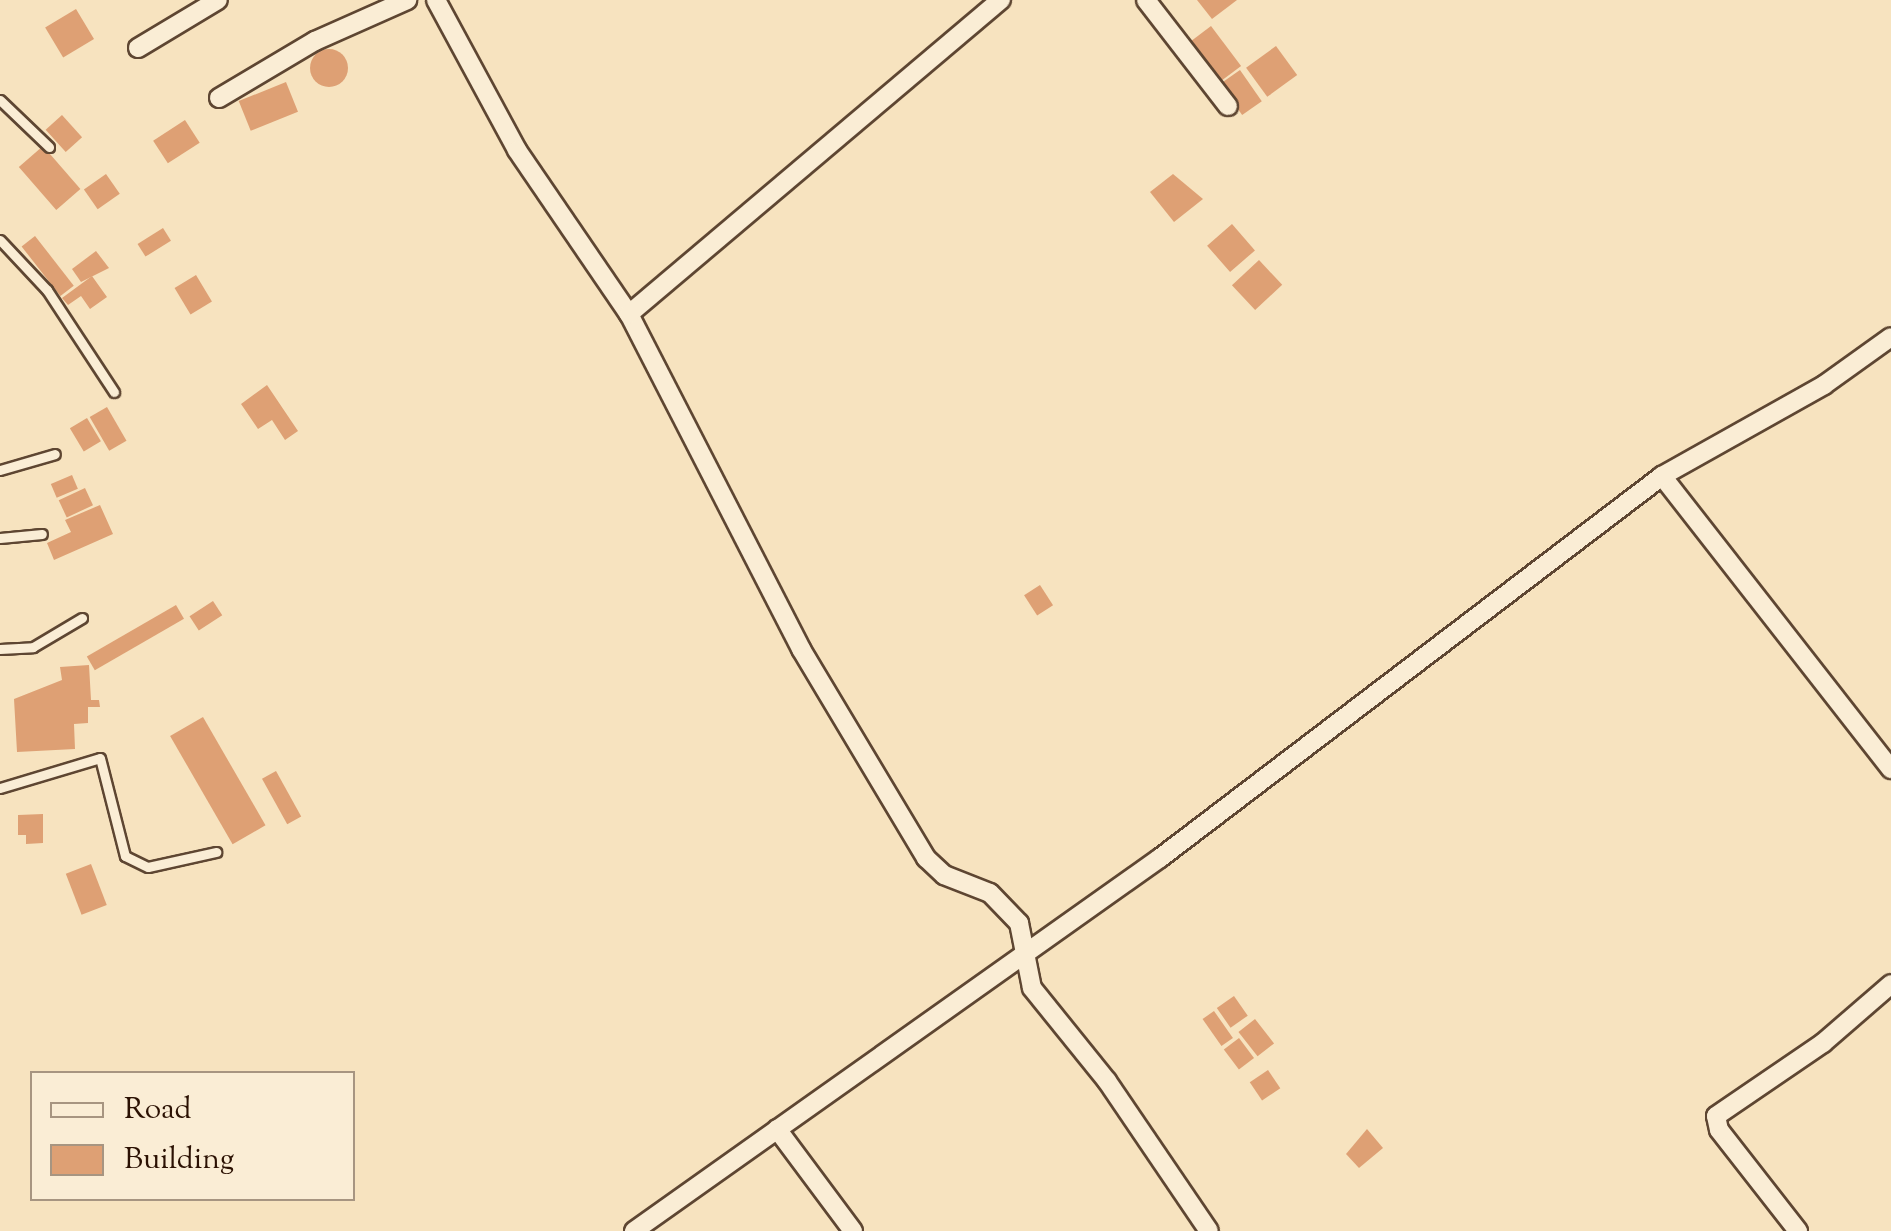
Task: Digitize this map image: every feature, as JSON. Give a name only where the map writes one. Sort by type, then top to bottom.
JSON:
[{"type":"street","points":[[138,48],[218,0]]},
{"type":"street","points":[[219,98],[315,41],[407,0]]},
{"type":"street","points":[[436,0],[517,150],[630,314],[801,649],[920,849],[944,875],[1002,902],[1026,933],[1032,988],[1118,1096],[1209,1231]]},
{"type":"street","points":[[630,314],[1001,0]]},
{"type":"street","points":[[1146,0],[1228,106]]},
{"type":"street","points":[[634,1231],[1027,954],[1662,476],[1824,385],[1891,337]]},
{"type":"street","points":[[1662,476],[1891,769]]},
{"type":"street","points":[[1798,1231],[1719,1130],[1716,1116],[1823,1043],[1891,984]]},
{"type":"street","points":[[777,1129],[853,1231]]},
{"type":"lane","points":[[0,100],[48,147]]},
{"type":"lane","points":[[0,240],[47,290],[114,392]]},
{"type":"lane","points":[[0,470],[55,454]]},
{"type":"lane","points":[[0,538],[42,534]]},
{"type":"lane","points":[[0,649],[33,646],[82,618]]},
{"type":"lane","points":[[0,788],[100,758],[125,856],[148,867],[216,852]]},
{"type":"building","points":[[1197,0],[1237,0],[1212,19]]},
{"type":"building","points":[[76,9],[94,39],[63,58],[45,28]]},
{"type":"building","points":[[1211,26],[1241,66],[1216,85],[1186,45]]},
{"type":"building","points":[[1276,46],[1297,75],[1267,97],[1246,68]]},
{"type":"building","points":[[329,49],[342,55],[348,68],[342,81],[329,87],[316,81],[310,68],[316,55]]},
{"type":"building","points":[[1240,70],[1262,101],[1242,115],[1220,84]]},
{"type":"building","points":[[286,82],[298,112],[251,131],[239,101]]},
{"type":"building","points":[[62,115],[82,137],[66,152],[46,130]]},
{"type":"building","points":[[185,120],[200,143],[168,163],[153,141]]},
{"type":"building","points":[[43,146],[80,189],[56,210],[19,167]]},
{"type":"building","points":[[106,174],[120,194],[98,209],[84,189]]},
{"type":"building","points":[[1173,174],[1203,199],[1174,222],[1150,192]]},
{"type":"building","points":[[1232,224],[1255,250],[1230,272],[1207,246]]},
{"type":"building","points":[[163,228],[171,241],[146,257],[138,244]]},
{"type":"building","points":[[35,236],[74,286],[60,296],[22,246]]},
{"type":"building","points":[[96,251],[109,268],[81,282],[72,269]]},
{"type":"building","points":[[1259,260],[1282,285],[1255,310],[1232,285]]},
{"type":"building","points":[[196,275],[212,302],[191,314],[175,288]]},
{"type":"building","points":[[92,276],[107,297],[90,309],[81,296],[68,305],[62,298]]},
{"type":"building","points":[[267,385],[298,431],[285,440],[272,420],[258,429],[241,404]]},
{"type":"building","points":[[107,407],[126,441],[109,451],[90,417]]},
{"type":"building","points":[[87,418],[101,441],[84,451],[70,428]]},
{"type":"building","points":[[72,475],[78,489],[57,498],[51,484]]},
{"type":"building","points":[[85,488],[93,505],[67,517],[59,500]]},
{"type":"building","points":[[100,505],[113,534],[54,560],[47,543],[71,532],[65,520]]},
{"type":"building","points":[[1040,585],[1053,605],[1037,615],[1024,595]]},
{"type":"building","points":[[213,601],[222,615],[199,631],[190,616]]},
{"type":"building","points":[[176,605],[184,619],[95,670],[87,656]]},
{"type":"building","points":[[89,665],[91,700],[99,700],[100,707],[88,707],[88,723],[74,724],[75,749],[17,752],[14,699],[62,680],[60,667]]},
{"type":"building","points":[[203,717],[266,825],[233,844],[170,736]]},
{"type":"building","points":[[276,771],[301,816],[287,824],[262,779]]},
{"type":"building","points":[[43,814],[43,843],[26,844],[26,835],[18,835],[18,815]]},
{"type":"building","points":[[91,864],[107,905],[82,915],[66,874]]},
{"type":"building","points":[[1234,996],[1248,1016],[1231,1028],[1217,1008]]},
{"type":"building","points":[[1214,1011],[1233,1038],[1221,1046],[1203,1019]]},
{"type":"building","points":[[1255,1019],[1274,1043],[1258,1056],[1238,1032]]},
{"type":"building","points":[[1239,1038],[1254,1058],[1239,1069],[1224,1049]]},
{"type":"building","points":[[1268,1070],[1280,1088],[1262,1101],[1250,1082]]},
{"type":"building","points":[[1367,1129],[1383,1148],[1359,1168],[1346,1154]]}]
